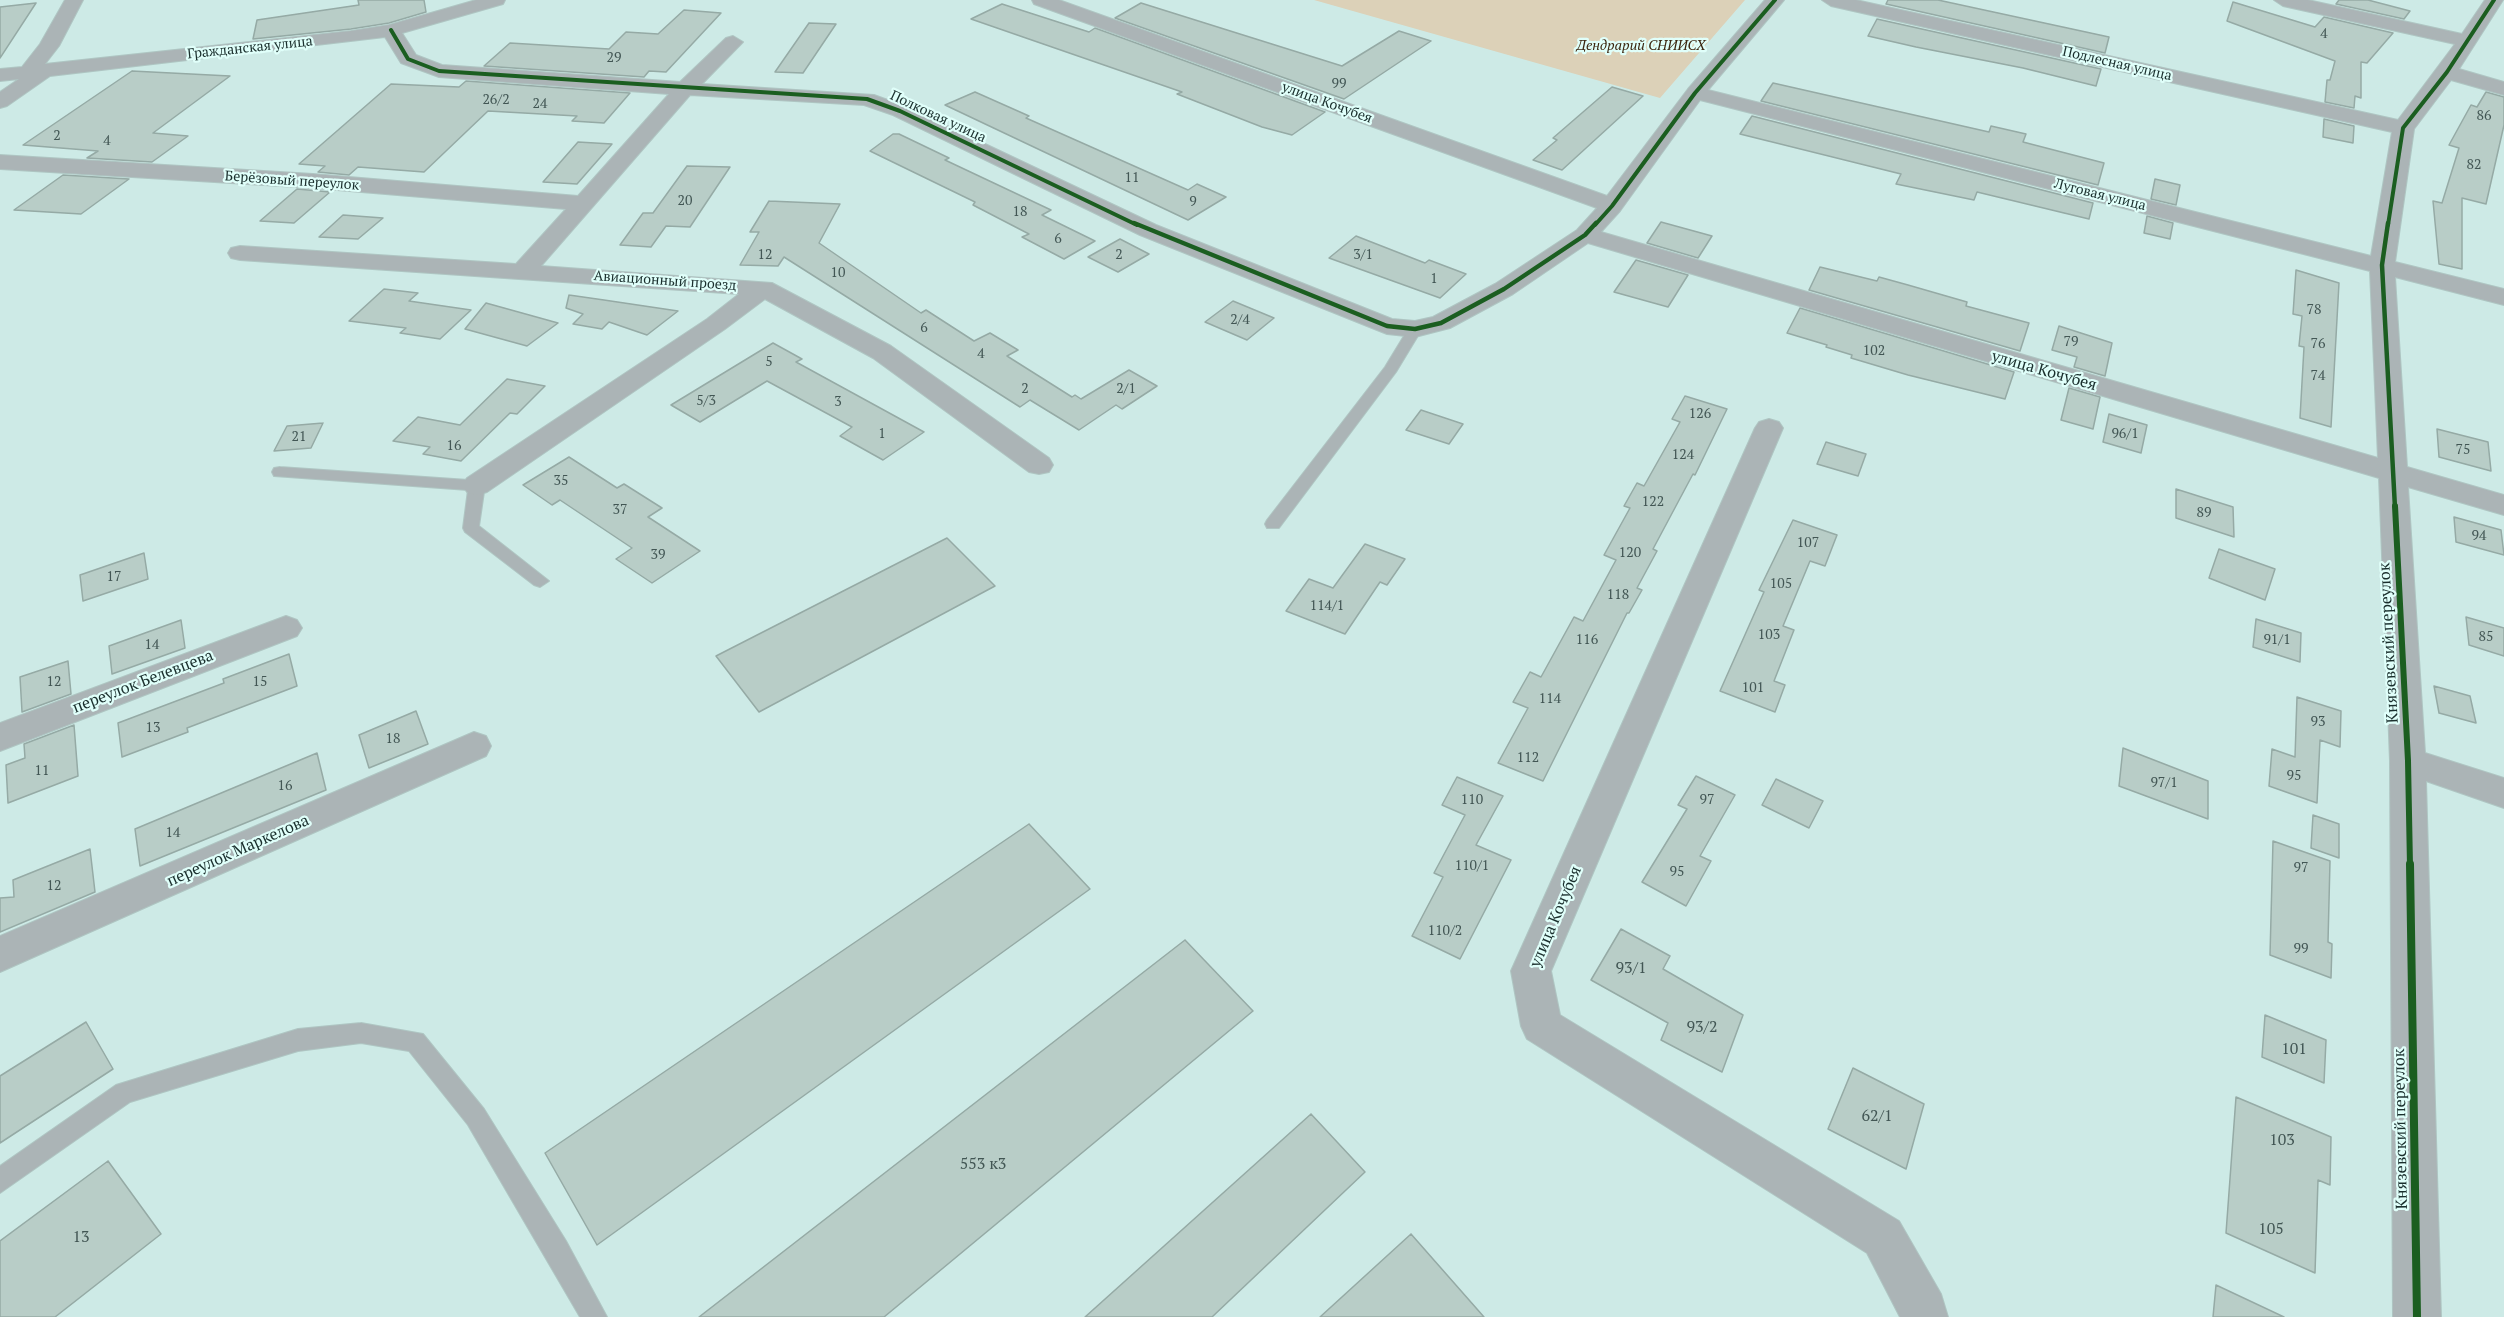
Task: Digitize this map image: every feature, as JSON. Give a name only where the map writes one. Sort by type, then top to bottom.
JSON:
[{"type":"street","points":[[0,102],[36,71],[74,0]]},
{"type":"street","name":"Гражданская улица","points":[[0,75],[351,37],[391,30],[496,0]]},
{"type":"street","name":"улица Кочубея","points":[[1041,0],[1612,206]]},
{"type":"street","name":"Полковая улица","points":[[391,30],[408,59],[439,71],[685,89],[867,99],[900,111],[1148,230],[1387,326],[1415,328],[1441,323],[1504,289],[1585,235],[1612,206],[1695,93],[1775,0]]},
{"type":"street","name":"Подлесная улица","points":[[1831,0],[2403,128]]},
{"type":"street","points":[[2283,0],[2467,41]]},
{"type":"street","name":"Князевский переулок","points":[[2417,1317],[2408,761],[2382,266],[2403,128],[2447,72],[2494,0]]},
{"type":"street","points":[[524,270],[685,89],[733,42]]},
{"type":"street","points":[[2447,72],[2504,89]]},
{"type":"street","name":"Луговая улица","points":[[1695,93],[2504,297]]},
{"type":"street","name":"Берёзовый переулок","points":[[0,162],[313,181],[583,203]]},
{"type":"street","name":"улица Кочубея","points":[[1585,235],[2504,506]]},
{"type":"street","name":"Авиационный проезд","points":[[240,253],[486,270],[524,270],[763,288],[882,352],[1039,465]]},
{"type":"street","points":[[477,485],[716,324],[763,288]]},
{"type":"street","name":"улица Кочубея","points":[[1769,428],[1531,971],[1542,1026],[1883,1237],[1924,1311],[1924,1317]]},
{"type":"street","name":"переулок Белевцева","points":[[0,737],[286,628]]},
{"type":"street","name":"переулок Маркелова","points":[[0,954],[474,746]]},
{"type":"street","points":[[2408,761],[2504,793]]},
{"type":"lane","points":[[1273,524],[1391,369],[1415,328]]},
{"type":"lane","points":[[279,472],[477,485],[471,528],[540,582]]},
{"type":"lane","points":[[0,1181],[124,1093],[298,1040],[361,1034],[415,1041],[476,1117],[557,1250],[594,1317]]},
{"type":"green space","name":"Дендрарий СНИИСХ","points":[[1314,0],[1745,0],[1660,98]]},
{"type":"building","points":[[358,0],[424,0],[426,12],[389,23],[351,29],[253,39],[257,20],[359,5]]},
{"type":"building","points":[[1888,0],[1938,0],[2109,37],[2105,53],[1886,4]]},
{"type":"building","points":[[2339,0],[2368,0],[2410,11],[2404,19],[2336,4]]},
{"type":"building","points":[[2233,2],[2315,27],[2324,17],[2393,33],[2367,63],[2361,62],[2361,98],[2355,96],[2354,108],[2325,102],[2327,80],[2330,80],[2335,61],[2227,21]]},
{"type":"building","points":[[36,3],[0,58],[0,7]]},
{"type":"building","points":[[1141,3],[1342,66],[1399,31],[1431,41],[1344,99],[1115,18]]},
{"type":"building","points":[[1002,4],[1089,32],[1095,28],[1325,112],[1292,135],[1262,127],[1177,94],[1182,92],[971,19]]},
{"type":"building","points":[[684,10],[721,13],[666,72],[649,71],[644,77],[484,66],[510,43],[609,49],[626,32],[658,34]]},
{"type":"building","points":[[1877,19],[2101,69],[2096,86],[2023,68],[1868,36]]},
{"type":"building","points":[[809,23],[836,24],[803,73],[775,72]]},
{"type":"building","points":[[132,71],[230,76],[153,133],[188,136],[152,162],[87,158],[98,151],[23,145]]},
{"type":"building","points":[[466,81],[630,93],[604,123],[572,121],[577,116],[488,111],[424,172],[358,167],[349,175],[318,172],[325,166],[299,164],[391,84],[459,87]]},
{"type":"building","points":[[1773,83],[1989,132],[1991,126],[2026,134],[2023,142],[2104,163],[2098,185],[1761,101]]},
{"type":"building","points":[[1612,87],[1643,96],[1562,170],[1533,160],[1557,140],[1553,138]]},
{"type":"building","points":[[975,92],[1029,116],[1026,118],[1188,190],[1197,184],[1226,197],[1188,220],[945,105]]},
{"type":"building","points":[[2486,92],[2504,97],[2504,125],[2486,204],[2462,198],[2462,269],[2439,264],[2433,201],[2442,203],[2459,148],[2449,145],[2471,105],[2477,107]]},
{"type":"building","points":[[1752,116],[2093,203],[2089,219],[1977,192],[1974,200],[1896,184],[1901,174],[1740,134]]},
{"type":"building","points":[[2324,119],[2354,126],[2353,143],[2323,137]]},
{"type":"building","points":[[893,134],[899,134],[949,158],[945,160],[1051,210],[1042,215],[1095,241],[1064,259],[1022,237],[1029,234],[973,205],[975,202],[870,151]]},
{"type":"building","points":[[578,142],[612,144],[577,184],[543,182]]},
{"type":"building","points":[[687,166],[730,167],[690,227],[666,226],[651,247],[620,245],[643,213],[653,213]]},
{"type":"building","points":[[63,175],[129,179],[81,214],[14,210]]},
{"type":"building","points":[[2155,179],[2180,185],[2176,205],[2151,199]]},
{"type":"building","points":[[297,189],[330,192],[294,223],[260,221]]},
{"type":"building","points":[[769,201],[840,204],[819,243],[921,313],[926,310],[974,341],[990,333],[1018,350],[1007,356],[1072,397],[1075,395],[1081,399],[1129,370],[1157,386],[1122,409],[1116,405],[1079,430],[1030,400],[1020,407],[784,257],[778,266],[740,265],[759,232],[750,232]]},
{"type":"building","points":[[343,215],[383,218],[358,239],[319,237]]},
{"type":"building","points":[[2147,216],[2173,223],[2170,239],[2144,233]]},
{"type":"building","points":[[1661,222],[1712,236],[1698,258],[1647,243]]},
{"type":"building","points":[[1356,236],[1425,263],[1429,260],[1466,274],[1440,298],[1329,258]]},
{"type":"building","points":[[1120,239],[1149,254],[1118,272],[1088,257]]},
{"type":"building","points":[[1636,260],[1688,275],[1668,307],[1614,292]]},
{"type":"building","points":[[1820,267],[1877,281],[1879,277],[1967,302],[1966,306],[2029,323],[2020,351],[1809,290]]},
{"type":"building","points":[[2296,270],[2339,283],[2331,427],[2300,418],[2304,347],[2299,346],[2302,316],[2293,314]]},
{"type":"building","points":[[384,289],[418,293],[409,301],[471,310],[440,339],[400,333],[406,328],[349,321]]},
{"type":"building","points":[[569,295],[678,311],[647,335],[609,322],[602,329],[573,324],[583,314],[566,308]]},
{"type":"building","points":[[1233,301],[1274,318],[1247,340],[1205,322]]},
{"type":"building","points":[[486,303],[558,323],[527,346],[465,329]]},
{"type":"building","points":[[1800,308],[2014,372],[2005,399],[1851,358],[1852,355],[1826,347],[1827,345],[1787,333]]},
{"type":"building","points":[[2059,326],[2112,343],[2105,376],[2074,367],[2077,357],[2052,350]]},
{"type":"building","points":[[773,343],[802,359],[796,362],[924,432],[883,460],[840,436],[852,427],[767,381],[700,422],[671,405]]},
{"type":"building","points":[[507,379],[545,386],[517,414],[510,413],[461,461],[423,454],[430,447],[393,441],[418,417],[460,425]]},
{"type":"building","points":[[2069,388],[2100,397],[2093,429],[2061,420]]},
{"type":"building","points":[[1685,396],[1727,409],[1695,475],[1693,474],[1653,549],[1657,551],[1637,588],[1642,590],[1627,613],[1543,781],[1498,763],[1528,708],[1513,702],[1530,672],[1541,677],[1574,617],[1583,621],[1616,560],[1604,555],[1630,508],[1624,506],[1637,483],[1644,486],[1680,422],[1672,419]]},
{"type":"building","points":[[1421,410],[1463,424],[1449,444],[1406,430]]},
{"type":"building","points":[[2109,414],[2147,425],[2141,453],[2103,442]]},
{"type":"building","points":[[323,423],[311,448],[274,451],[287,426]]},
{"type":"building","points":[[2437,429],[2488,442],[2491,471],[2439,457]]},
{"type":"building","points":[[1826,442],[1866,454],[1858,476],[1817,464]]},
{"type":"building","points":[[569,457],[617,488],[624,484],[662,508],[648,517],[700,551],[652,583],[616,559],[632,548],[560,500],[552,505],[523,485]]},
{"type":"building","points":[[2176,489],[2233,507],[2234,537],[2176,518]]},
{"type":"building","points":[[2454,517],[2501,530],[2504,555],[2456,542]]},
{"type":"building","points":[[1793,520],[1837,535],[1825,566],[1810,561],[1783,626],[1794,630],[1774,681],[1785,685],[1775,712],[1720,691],[1764,592],[1759,590]]},
{"type":"building","points":[[947,538],[995,586],[759,712],[716,656]]},
{"type":"building","points":[[1365,544],[1405,559],[1387,585],[1380,582],[1345,634],[1286,611],[1309,579],[1333,588]]},
{"type":"building","points":[[2219,549],[2275,569],[2265,600],[2209,578]]},
{"type":"building","points":[[144,553],[148,579],[83,601],[80,575]]},
{"type":"building","points":[[2466,617],[2504,628],[2504,656],[2469,645]]},
{"type":"building","points":[[2256,619],[2301,633],[2300,662],[2253,647]]},
{"type":"building","points":[[181,620],[185,648],[112,674],[109,646]]},
{"type":"building","points":[[289,654],[297,686],[187,728],[188,732],[122,757],[118,723],[224,683],[223,679]]},
{"type":"building","points":[[68,661],[71,694],[22,712],[20,677]]},
{"type":"building","points":[[2434,686],[2470,696],[2476,723],[2439,713]]},
{"type":"building","points":[[2297,697],[2341,711],[2340,747],[2320,740],[2317,803],[2269,786],[2272,749],[2295,757]]},
{"type":"building","points":[[416,711],[428,744],[369,768],[359,735]]},
{"type":"building","points":[[74,725],[78,776],[8,803],[6,765],[25,758],[24,744]]},
{"type":"building","points":[[2123,748],[2208,781],[2208,819],[2119,786]]},
{"type":"building","points":[[317,753],[326,790],[140,866],[135,829]]},
{"type":"building","points":[[1696,776],[1735,795],[1700,856],[1711,861],[1686,906],[1642,882],[1687,809],[1678,805]]},
{"type":"building","points":[[1457,777],[1503,796],[1476,845],[1511,860],[1460,959],[1412,936],[1443,877],[1434,873],[1465,815],[1442,805]]},
{"type":"building","points":[[1776,779],[1823,801],[1809,828],[1762,805]]},
{"type":"building","points":[[2313,815],[2339,824],[2339,858],[2311,848]]},
{"type":"building","points":[[1029,824],[1090,889],[597,1245],[545,1153]]},
{"type":"building","points":[[2273,841],[2330,861],[2328,942],[2332,944],[2331,978],[2270,955]]},
{"type":"building","points":[[90,849],[95,892],[0,932],[0,898],[14,897],[13,880]]},
{"type":"building","points":[[1621,929],[1670,956],[1663,969],[1743,1015],[1722,1072],[1661,1040],[1668,1023],[1591,980]]},
{"type":"building","points":[[1185,940],[1253,1011],[884,1317],[699,1317]]},
{"type":"building","points":[[2265,1015],[2326,1040],[2324,1083],[2262,1057]]},
{"type":"building","points":[[86,1022],[113,1069],[0,1143],[0,1076]]},
{"type":"building","points":[[1853,1068],[1924,1104],[1906,1169],[1828,1129]]},
{"type":"building","points":[[2236,1097],[2331,1137],[2330,1185],[2318,1180],[2315,1273],[2226,1233]]},
{"type":"building","points":[[1311,1114],[1365,1172],[1212,1317],[1085,1317]]},
{"type":"building","points":[[108,1161],[161,1234],[55,1317],[0,1317],[0,1241]]},
{"type":"building","points":[[1411,1234],[1484,1317],[1320,1317]]},
{"type":"building","points":[[2216,1285],[2284,1317],[2213,1317]]},
{"type":"cycle path","points":[[391,30],[408,59],[439,71],[685,89],[867,99],[900,111],[1148,230],[1387,326],[1415,329],[1441,323],[1504,289],[1585,235],[1612,206],[1695,93],[1775,0]]},
{"type":"cycle path","points":[[2417,1317],[2408,761],[2382,265],[2403,128],[2447,72],[2494,0]]}]
